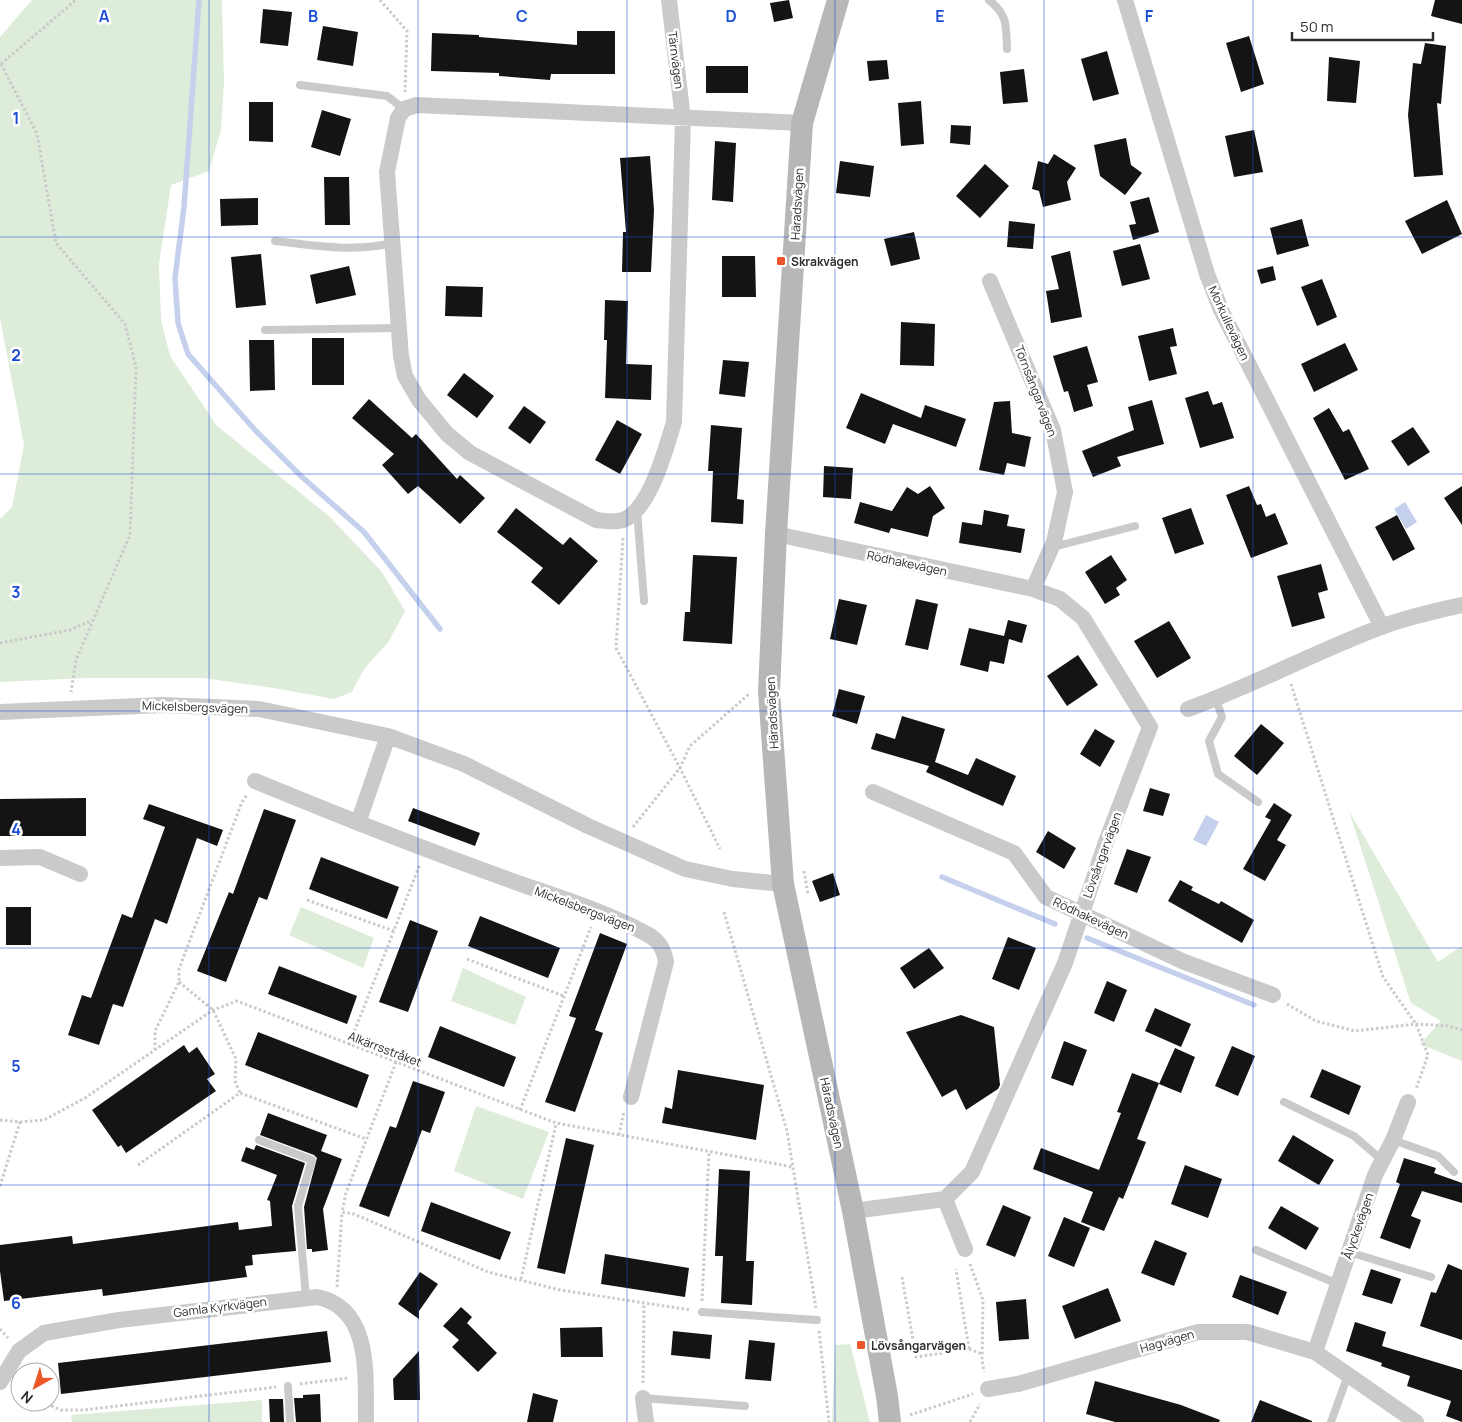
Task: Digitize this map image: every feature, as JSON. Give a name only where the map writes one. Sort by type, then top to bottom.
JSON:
[{"type":"street","name":"Tärnvägen","points":[[669,0],[683,119]]},
{"type":"street","name":"Häradsvägen","points":[[838,0],[802,123],[776,534],[769,692],[783,884],[853,1211],[887,1396],[900,1418]]},
{"type":"street","name":"Morkullevägen","points":[[1125,0],[1207,274],[1221,310],[1382,627]]},
{"type":"street","points":[[683,119],[674,422],[662,459],[644,501],[631,515],[612,522],[596,520],[470,453],[446,434],[419,400],[406,376],[399,328],[387,172],[398,118],[404,109],[417,104],[683,119],[802,123]]},
{"type":"street","name":"Törnsångarvägen","points":[[990,281],[1053,430],[1065,492],[1051,548],[1033,590]]},
{"type":"street","name":"Rödhakevägen","points":[[776,534],[1033,590],[1060,599],[1083,618],[1150,727]]},
{"type":"street","points":[[1188,709],[1239,690],[1285,667],[1382,627],[1462,605]]},
{"type":"street","name":"Mickelsbergsvägen","points":[[0,712],[163,705],[259,709],[388,736],[464,764],[619,840],[685,869],[733,879],[783,884]]},
{"type":"street","name":"Lövsångarvägen","points":[[945,1199],[972,1172],[1065,963],[1107,839],[1150,727]]},
{"type":"street","points":[[358,824],[388,736]]},
{"type":"street","name":"Mickelsbergsvägen","points":[[255,780],[358,824],[596,912],[646,933],[665,950],[666,962],[631,1097]]},
{"type":"street","name":"Rödhakevägen","points":[[873,792],[1014,853],[1046,897],[1182,961],[1273,995]]},
{"type":"street","points":[[0,858],[40,857],[80,874]]},
{"type":"street","name":"Ålyckevägen","points":[[1315,1352],[1375,1175],[1393,1140],[1408,1102]]},
{"type":"street","points":[[853,1211],[945,1199],[965,1249]]},
{"type":"street","name":"Gamla Kyrkvägen","points":[[0,1382],[19,1352],[44,1333],[119,1320],[306,1297],[317,1297],[333,1302]]},
{"type":"street","points":[[333,1302],[350,1317],[359,1331],[365,1376],[366,1422]]},
{"type":"street","name":"Hagvägen","points":[[988,1388],[1018,1384],[1198,1332],[1248,1332],[1315,1352],[1416,1422]]},
{"type":"street","points":[[643,1398],[646,1422]]},
{"type":"lane","points":[[988,0],[1000,9],[1005,20],[1007,49]]},
{"type":"lane","points":[[300,85],[386,96],[404,109]]},
{"type":"lane","points":[[275,242],[342,248],[393,243]]},
{"type":"lane","points":[[265,330],[399,328]]},
{"type":"lane","points":[[631,515],[644,600]]},
{"type":"lane","points":[[1051,548],[1135,526]]},
{"type":"lane","points":[[1216,699],[1222,716],[1209,741],[1218,774],[1258,802]]},
{"type":"lane","points":[[1284,1102],[1354,1136],[1383,1161]]},
{"type":"lane","points":[[259,1140],[312,1160],[298,1206],[306,1297]]},
{"type":"lane","points":[[1393,1140],[1438,1156],[1454,1172]]},
{"type":"lane","points":[[1256,1250],[1338,1284]]},
{"type":"lane","points":[[1349,1252],[1431,1277]]},
{"type":"lane","points":[[702,1312],[818,1320]]},
{"type":"lane","points":[[1332,1422],[1348,1375]]},
{"type":"lane","points":[[288,1386],[290,1422]]},
{"type":"lane","points":[[643,1398],[745,1406]]},
{"type":"path","points":[[69,708],[76,660],[130,536],[136,367],[125,324],[56,243],[36,134],[1,64],[76,0]]},
{"type":"path","points":[[380,0],[407,31],[404,109]]},
{"type":"path","points":[[631,515],[616,648],[680,768],[720,849]]},
{"type":"path","points":[[0,643],[70,630],[93,620]]},
{"type":"path","points":[[1285,667],[1384,977],[1416,1024],[1428,1055],[1413,1097],[1408,1102]]},
{"type":"path","points":[[619,840],[631,829],[680,768]]},
{"type":"path","points":[[155,1050],[155,1030],[179,982],[179,969],[182,960],[242,802],[255,780]]},
{"type":"path","points":[[349,1045],[420,865],[424,849]]},
{"type":"path","points":[[803,861],[809,900]]},
{"type":"path","points":[[307,900],[394,931]]},
{"type":"path","points":[[520,1110],[596,912]]},
{"type":"path","points":[[724,912],[787,1131],[818,1320],[829,1422]]},
{"type":"path","points":[[467,959],[564,996]]},
{"type":"path","points":[[179,982],[213,1010],[236,1059],[235,1081],[240,1093],[366,1139]]},
{"type":"path","points":[[1273,995],[1316,1021],[1355,1031],[1416,1024],[1450,1026],[1462,1030]]},
{"type":"path","name":"Alkärrsstråket","points":[[0,1120],[20,1122],[44,1120],[85,1098],[213,1010],[237,1002],[556,1123],[793,1167]]},
{"type":"path","points":[[333,1302],[339,1280],[342,1212],[346,1193],[396,1062]]},
{"type":"path","points":[[138,1165],[240,1093]]},
{"type":"path","points":[[619,1135],[625,1108],[631,1097]]},
{"type":"path","points":[[0,1186],[20,1122]]},
{"type":"path","points":[[521,1279],[556,1123]]},
{"type":"path","points":[[342,1212],[354,1214],[488,1272],[560,1290],[702,1312],[709,1152]]},
{"type":"path","points":[[900,1418],[988,1388],[982,1354],[983,1300],[965,1249]]},
{"type":"path","points":[[956,1269],[969,1349]]},
{"type":"path","points":[[902,1277],[916,1357],[969,1349],[982,1354]]},
{"type":"path","points":[[643,1398],[644,1304]]},
{"type":"path","points":[[60,1410],[93,1409],[365,1376]]},
{"type":"green space","points":[[32,0],[222,0],[224,82],[221,130],[209,171],[171,185],[159,264],[161,320],[170,356],[217,426],[329,516],[382,572],[405,611],[389,641],[364,669],[352,692],[334,699],[203,678],[86,678],[0,682],[0,519],[12,507],[24,445],[0,318],[0,37]]},
{"type":"green space","points":[[1349,811],[1438,962],[1462,946],[1462,1061],[1420,1044],[1441,1021],[1411,1003]]},
{"type":"green space","points":[[301,907],[374,938],[363,968],[289,935]]},
{"type":"green space","points":[[463,968],[526,997],[515,1025],[451,1001]]},
{"type":"green space","points":[[476,1106],[549,1132],[523,1199],[454,1171]]},
{"type":"green space","points":[[850,1344],[870,1422],[832,1422],[835,1345]]},
{"type":"green space","points":[[262,1400],[262,1422],[72,1422],[71,1415]]},
{"type":"water","points":[[1405,502],[1417,522],[1406,529],[1394,509]]},
{"type":"water","points":[[1206,815],[1219,822],[1206,846],[1193,840]]},
{"type":"building","points":[[789,0],[793,18],[774,22],[770,3]]},
{"type":"building","points":[[1435,0],[1462,0],[1462,24],[1431,16]]},
{"type":"building","points":[[263,9],[292,12],[288,46],[260,43]]},
{"type":"building","points":[[323,26],[358,32],[353,66],[317,60]]},
{"type":"building","points":[[577,31],[615,31],[615,74],[551,74],[550,80],[499,76],[499,73],[431,71],[432,33],[479,35],[479,37],[577,45]]},
{"type":"building","points":[[1249,36],[1264,84],[1241,92],[1226,43]]},
{"type":"building","points":[[1425,43],[1446,46],[1441,104],[1437,103],[1443,175],[1414,177],[1408,115],[1413,63],[1421,64]]},
{"type":"building","points":[[1107,51],[1119,94],[1093,101],[1081,59]]},
{"type":"building","points":[[1329,57],[1360,61],[1356,103],[1327,101]]},
{"type":"building","points":[[887,60],[889,79],[869,81],[867,61]]},
{"type":"building","points":[[706,66],[748,66],[748,93],[706,93]]},
{"type":"building","points":[[1024,69],[1028,102],[1003,104],[1000,72]]},
{"type":"building","points":[[921,101],[924,144],[901,146],[898,103]]},
{"type":"building","points":[[249,102],[273,102],[273,142],[249,141]]},
{"type":"building","points":[[322,110],[351,119],[340,156],[311,147]]},
{"type":"building","points":[[951,125],[971,126],[970,145],[950,143]]},
{"type":"building","points":[[1254,130],[1263,172],[1234,177],[1225,136]]},
{"type":"building","points":[[1126,138],[1131,165],[1142,173],[1125,195],[1100,176],[1094,145]]},
{"type":"building","points":[[715,141],[736,143],[733,202],[712,200]]},
{"type":"building","points":[[1054,154],[1076,168],[1067,182],[1071,200],[1043,207],[1039,191],[1032,189],[1038,161],[1048,164]]},
{"type":"building","points":[[650,156],[654,210],[651,272],[622,272],[623,232],[626,232],[620,158]]},
{"type":"building","points":[[840,161],[874,166],[870,197],[836,193]]},
{"type":"building","points":[[985,164],[1009,186],[980,218],[956,196]]},
{"type":"building","points":[[324,177],[349,177],[350,225],[325,225]]},
{"type":"building","points":[[1149,197],[1159,232],[1133,240],[1129,225],[1136,224],[1130,202]]},
{"type":"building","points":[[258,198],[258,225],[221,226],[220,199]]},
{"type":"building","points":[[1447,200],[1462,234],[1422,254],[1405,221]]},
{"type":"building","points":[[1302,219],[1309,246],[1277,255],[1270,228]]},
{"type":"building","points":[[1009,221],[1035,224],[1033,249],[1007,247]]},
{"type":"building","points":[[914,232],[920,259],[891,266],[884,239]]},
{"type":"building","points":[[1140,244],[1150,279],[1122,286],[1113,251]]},
{"type":"building","points":[[1070,251],[1082,317],[1051,323],[1046,291],[1059,289],[1051,256]]},
{"type":"building","points":[[261,254],[266,305],[236,308],[231,257]]},
{"type":"building","points":[[722,256],[755,256],[756,297],[722,297]]},
{"type":"building","points":[[349,266],[356,295],[316,304],[310,275]]},
{"type":"building","points":[[1273,266],[1276,280],[1261,284],[1257,270]]},
{"type":"building","points":[[1322,279],[1337,317],[1317,326],[1301,287]]},
{"type":"building","points":[[446,286],[483,287],[482,317],[445,316]]},
{"type":"building","points":[[605,300],[628,301],[626,364],[652,365],[651,400],[605,398],[607,340],[604,340]]},
{"type":"building","points":[[901,322],[935,324],[934,366],[900,365]]},
{"type":"building","points":[[1173,328],[1177,346],[1170,347],[1177,374],[1149,381],[1138,336]]},
{"type":"building","points":[[312,338],[344,338],[344,385],[312,385]]},
{"type":"building","points":[[249,340],[274,340],[275,390],[250,391]]},
{"type":"building","points":[[1345,343],[1358,370],[1314,392],[1301,364]]},
{"type":"building","points":[[1087,346],[1098,382],[1087,385],[1093,406],[1074,412],[1068,391],[1064,392],[1053,356]]},
{"type":"building","points":[[723,360],[749,362],[745,397],[719,394]]},
{"type":"building","points":[[464,373],[494,396],[477,418],[447,395]]},
{"type":"building","points":[[1208,391],[1213,405],[1222,402],[1234,438],[1200,448],[1185,398]]},
{"type":"building","points":[[861,393],[921,418],[925,405],[966,419],[956,447],[893,424],[885,444],[846,428]]},
{"type":"building","points":[[369,399],[412,438],[416,434],[457,479],[460,475],[485,498],[460,524],[418,486],[408,494],[382,465],[394,454],[352,418]]},
{"type":"building","points":[[1152,400],[1164,444],[1117,457],[1121,466],[1093,477],[1082,451],[1134,430],[1128,407]]},
{"type":"building","points":[[1010,401],[1012,433],[1031,437],[1025,467],[1007,463],[1004,475],[979,470],[994,402]]},
{"type":"building","points":[[524,406],[546,422],[530,444],[508,428]]},
{"type":"building","points":[[1329,408],[1343,432],[1349,429],[1369,469],[1345,480],[1313,418]]},
{"type":"building","points":[[617,420],[642,434],[620,474],[595,460]]},
{"type":"building","points":[[711,425],[742,428],[737,499],[744,500],[743,524],[711,522],[713,471],[708,471]]},
{"type":"building","points":[[1413,427],[1430,452],[1408,466],[1391,441]]},
{"type":"building","points":[[824,466],[853,468],[851,499],[823,497]]},
{"type":"building","points":[[930,486],[945,508],[933,516],[928,537],[891,528],[889,533],[854,523],[860,502],[892,511],[907,487],[918,494]]},
{"type":"building","points":[[1249,486],[1257,505],[1261,504],[1266,517],[1275,513],[1288,544],[1251,558],[1226,495]]},
{"type":"building","points":[[1462,486],[1462,525],[1444,498]]},
{"type":"building","points":[[516,508],[563,545],[570,537],[598,561],[559,605],[531,582],[543,568],[497,532]]},
{"type":"building","points":[[1191,508],[1204,544],[1175,554],[1162,518]]},
{"type":"building","points":[[984,510],[1009,515],[1007,526],[1025,529],[1021,553],[959,543],[962,522],[982,525]]},
{"type":"building","points":[[1397,515],[1415,549],[1393,561],[1375,527]]},
{"type":"building","points":[[693,555],[737,557],[732,644],[683,641],[685,612],[690,612]]},
{"type":"building","points":[[1111,555],[1127,580],[1116,588],[1120,595],[1105,604],[1085,572]]},
{"type":"building","points":[[1321,564],[1328,590],[1318,593],[1325,618],[1292,627],[1277,576]]},
{"type":"building","points":[[839,599],[867,605],[857,645],[830,639]]},
{"type":"building","points":[[916,599],[938,604],[928,650],[905,645]]},
{"type":"building","points":[[1008,620],[1027,625],[1022,643],[1009,639],[1004,664],[990,661],[988,672],[960,665],[969,628],[1004,636]]},
{"type":"building","points":[[1169,621],[1191,658],[1157,678],[1134,641]]},
{"type":"building","points":[[1078,655],[1098,685],[1067,706],[1047,676]]},
{"type":"building","points":[[839,689],[865,696],[857,724],[832,716]]},
{"type":"building","points":[[902,716],[945,729],[935,762],[968,775],[976,758],[1016,776],[1003,806],[926,772],[929,766],[871,749],[876,733],[895,739]]},
{"type":"building","points":[[1261,724],[1284,743],[1257,775],[1234,756]]},
{"type":"building","points":[[1095,729],[1115,741],[1100,767],[1080,754]]},
{"type":"building","points":[[1150,788],[1170,794],[1163,816],[1143,811]]},
{"type":"building","points":[[86,798],[86,836],[0,836],[0,799]]},
{"type":"building","points":[[1274,803],[1292,815],[1277,840],[1286,845],[1265,881],[1243,869],[1271,820],[1265,817]]},
{"type":"building","points":[[149,804],[223,830],[217,846],[197,838],[167,924],[155,919],[123,1007],[113,1004],[99,1045],[68,1035],[82,995],[91,998],[122,914],[132,918],[165,827],[143,819]]},
{"type":"building","points":[[413,808],[480,833],[475,846],[408,821]]},
{"type":"building","points":[[264,809],[296,820],[267,900],[259,897],[226,982],[197,971],[229,892],[233,894]]},
{"type":"building","points":[[1048,831],[1076,848],[1064,869],[1036,852]]},
{"type":"building","points":[[1127,849],[1151,857],[1137,893],[1114,884]]},
{"type":"building","points":[[321,857],[399,887],[387,919],[309,889]]},
{"type":"building","points":[[833,873],[840,895],[820,902],[812,881]]},
{"type":"building","points":[[1180,880],[1193,887],[1191,890],[1219,904],[1221,901],[1254,920],[1242,943],[1168,901]]},
{"type":"building","points":[[6,907],[31,907],[31,945],[6,945]]},
{"type":"building","points":[[480,916],[560,948],[548,978],[468,946]]},
{"type":"building","points":[[410,920],[438,931],[408,1012],[379,1002]]},
{"type":"building","points":[[600,933],[627,944],[595,1030],[603,1033],[575,1112],[545,1102],[576,1018],[569,1016]]},
{"type":"building","points":[[1008,937],[1036,948],[1019,990],[992,979]]},
{"type":"building","points":[[929,948],[944,968],[914,989],[900,968]]},
{"type":"building","points":[[279,966],[357,996],[347,1024],[268,994]]},
{"type":"building","points":[[1107,981],[1127,990],[1114,1022],[1094,1013]]},
{"type":"building","points":[[1155,1008],[1191,1024],[1181,1047],[1145,1031]]},
{"type":"building","points":[[961,1015],[994,1027],[1000,1085],[998,1089],[966,1110],[956,1089],[942,1097],[906,1032]]},
{"type":"building","points":[[440,1026],[516,1057],[504,1087],[428,1057]]},
{"type":"building","points":[[258,1032],[369,1075],[357,1108],[245,1065]]},
{"type":"building","points":[[1064,1041],[1087,1050],[1073,1086],[1051,1078]]},
{"type":"building","points":[[184,1045],[189,1053],[197,1047],[215,1074],[207,1079],[216,1091],[126,1153],[121,1145],[118,1147],[92,1110]]},
{"type":"building","points":[[1232,1046],[1255,1056],[1238,1096],[1215,1086]]},
{"type":"building","points":[[1175,1048],[1195,1057],[1181,1093],[1159,1084]]},
{"type":"building","points":[[1322,1069],[1361,1086],[1349,1115],[1310,1097]]},
{"type":"building","points":[[678,1070],[764,1085],[756,1140],[662,1123],[665,1107],[672,1109]]},
{"type":"building","points":[[1132,1073],[1159,1083],[1137,1139],[1146,1142],[1123,1199],[1119,1197],[1104,1231],[1081,1222],[1093,1192],[1033,1169],[1041,1148],[1099,1170],[1121,1113],[1117,1112]]},
{"type":"building","points":[[413,1081],[445,1092],[430,1133],[422,1130],[389,1217],[359,1206],[390,1126],[396,1128]]},
{"type":"building","points":[[268,1113],[327,1135],[321,1151],[342,1159],[323,1209],[328,1250],[312,1252],[312,1249],[307,1249],[304,1207],[317,1158],[314,1155],[260,1135]]},
{"type":"building","points":[[1293,1135],[1334,1160],[1319,1185],[1278,1161]]},
{"type":"building","points":[[566,1138],[594,1145],[565,1274],[537,1268]]},
{"type":"building","points":[[256,1145],[305,1163],[292,1206],[296,1251],[252,1255],[253,1265],[245,1266],[247,1277],[103,1296],[102,1289],[4,1301],[0,1271],[0,1245],[72,1236],[73,1244],[238,1222],[239,1230],[272,1226],[270,1201],[267,1200],[277,1175],[241,1161],[246,1147],[254,1150]]},
{"type":"building","points":[[1404,1158],[1436,1168],[1434,1173],[1462,1183],[1462,1203],[1422,1191],[1411,1216],[1421,1220],[1410,1249],[1380,1238],[1400,1184],[1396,1182]]},
{"type":"building","points":[[1185,1165],[1222,1179],[1208,1218],[1171,1204]]},
{"type":"building","points":[[719,1169],[750,1171],[746,1261],[754,1261],[752,1305],[721,1303],[723,1256],[715,1256]]},
{"type":"building","points":[[431,1202],[511,1232],[500,1260],[421,1231]]},
{"type":"building","points":[[1003,1205],[1031,1217],[1015,1257],[986,1245]]},
{"type":"building","points":[[1281,1206],[1319,1228],[1306,1250],[1268,1228]]},
{"type":"building","points":[[1064,1217],[1090,1228],[1074,1267],[1048,1256]]},
{"type":"building","points":[[1155,1240],[1187,1253],[1174,1286],[1141,1273]]},
{"type":"building","points":[[605,1254],[689,1268],[685,1297],[601,1284]]},
{"type":"building","points":[[1448,1264],[1462,1270],[1462,1340],[1420,1326],[1431,1292],[1436,1293]]},
{"type":"building","points":[[1371,1269],[1401,1279],[1392,1304],[1362,1295]]},
{"type":"building","points":[[420,1272],[438,1284],[419,1311],[419,1319],[398,1304]]},
{"type":"building","points":[[1240,1275],[1287,1292],[1278,1315],[1232,1297]]},
{"type":"building","points":[[1108,1288],[1121,1321],[1075,1339],[1062,1306]]},
{"type":"building","points":[[1026,1299],[1029,1339],[999,1341],[996,1302]]},
{"type":"building","points":[[461,1307],[472,1317],[467,1323],[497,1353],[478,1372],[452,1347],[459,1340],[443,1326]]},
{"type":"building","points":[[1355,1322],[1386,1332],[1382,1346],[1462,1370],[1462,1422],[1446,1416],[1451,1401],[1407,1386],[1410,1376],[1381,1366],[1382,1363],[1346,1351]]},
{"type":"building","points":[[602,1327],[603,1357],[561,1357],[560,1328]]},
{"type":"building","points":[[327,1331],[331,1362],[61,1394],[60,1363]]},
{"type":"building","points":[[673,1331],[712,1335],[710,1359],[671,1355]]},
{"type":"building","points":[[749,1340],[775,1343],[771,1381],[745,1379]]},
{"type":"building","points":[[419,1351],[420,1400],[394,1400],[393,1379]]},
{"type":"building","points":[[1095,1381],[1181,1405],[1220,1420],[1219,1422],[1115,1422],[1086,1414]]},
{"type":"building","points":[[533,1393],[558,1400],[553,1422],[527,1422]]},
{"type":"building","points":[[320,1394],[321,1422],[296,1422],[294,1398],[303,1398],[303,1395]]},
{"type":"building","points":[[269,1399],[283,1399],[284,1422],[270,1422]]},
{"type":"building","points":[[1260,1400],[1312,1421],[1312,1422],[1251,1422]]},
{"type":"waterway","points":[[199,0],[184,207],[175,278],[178,323],[188,354],[254,429],[302,477],[364,532],[440,629]]},
{"type":"waterway","points":[[942,877],[1055,924]]},
{"type":"waterway","points":[[1087,938],[1254,1005]]},
{"type":"place","name":"Skrakvägen","points":[[781,261]]},
{"type":"place","name":"Lövsångarvägen","points":[[861,1345]]}]
